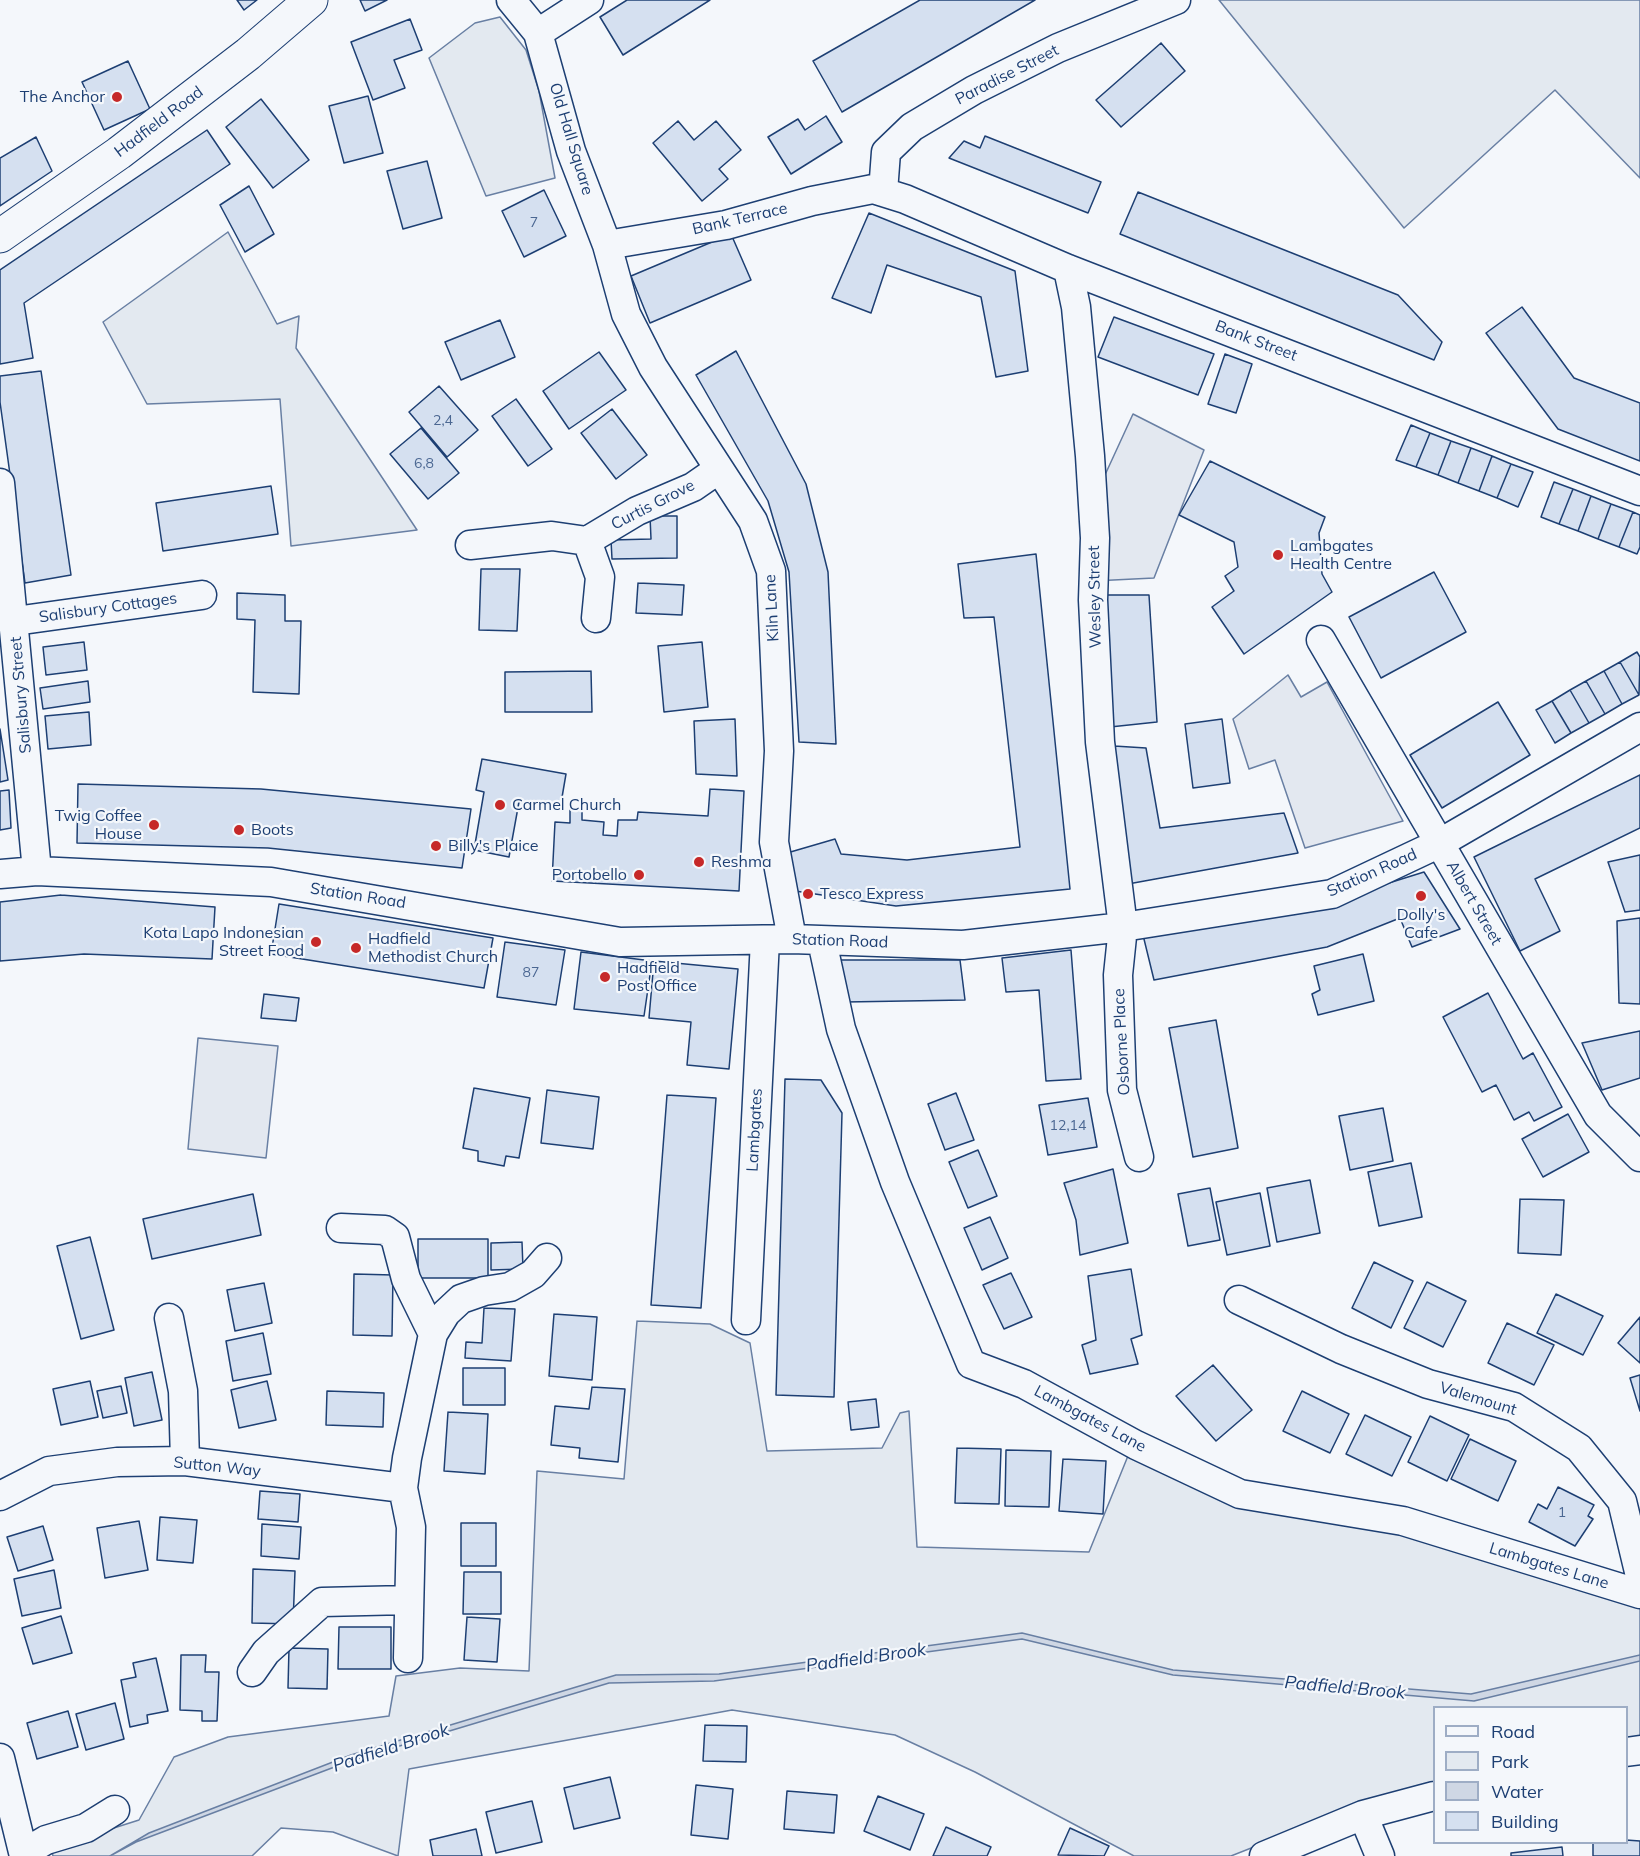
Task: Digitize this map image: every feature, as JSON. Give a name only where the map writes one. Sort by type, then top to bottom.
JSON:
[{"type":"street","name":"Hadfield Road","points":[[0,236],[118,153],[248,54],[311,0]]},
{"type":"street","points":[[511,0],[538,33],[589,0]]},
{"type":"street","name":"Paradise Street","points":[[878,191],[886,152],[912,127],[974,90],[1058,48],[1176,0]]},
{"type":"street","name":"Old Hall Square","points":[[538,33],[572,151],[607,245]]},
{"type":"street","name":"Bank Terrace","points":[[607,245],[726,225],[812,201],[878,191]]},
{"type":"street","name":"Bank Street","points":[[878,191],[1068,268],[1640,491]]},
{"type":"street","name":"Kiln Lane","points":[[607,245],[626,314],[653,367],[753,521],[771,572],[779,751],[774,842],[778,940]]},
{"type":"street","name":"Wesley Street","points":[[1068,268],[1076,307],[1090,456],[1095,538],[1093,600],[1100,742],[1123,927]]},
{"type":"street","name":"Curtis Grove","points":[[587,540],[637,511],[693,487],[719,469]]},
{"type":"street","name":"Salisbury Street","points":[[0,483],[15,621],[36,871]]},
{"type":"street","points":[[470,544],[552,536],[587,540],[600,577],[596,618]]},
{"type":"street","name":"Salisbury Cottages","points":[[15,621],[202,595]]},
{"type":"street","name":"Albert Street","points":[[1321,640],[1598,1115],[1640,1157]]},
{"type":"street","name":"Station Road","points":[[0,874],[36,871],[270,882],[620,942],[778,940],[963,945],[1123,927],[1332,894],[1440,843],[1640,727]]},
{"type":"street","name":"Osborne Place","points":[[1123,927],[1118,975],[1122,1090],[1139,1156]]},
{"type":"street","name":"Lambgates","points":[[746,1320],[778,940]]},
{"type":"street","name":"Lambgates Lane","points":[[822,941],[841,1029],[895,1182],[971,1364],[1024,1384],[1136,1445],[1240,1494],[1403,1521],[1640,1594]]},
{"type":"street","points":[[341,1228],[385,1230],[395,1237],[406,1279],[433,1334]]},
{"type":"street","points":[[408,1658],[411,1527],[403,1488],[407,1458],[433,1334],[446,1313],[461,1299],[484,1291],[510,1287],[533,1274],[547,1258]]},
{"type":"street","name":"Valemount","points":[[1239,1300],[1341,1349],[1428,1384],[1514,1407],[1579,1448],[1622,1501],[1640,1576]]},
{"type":"street","points":[[169,1318],[183,1391],[185,1461]]},
{"type":"street","name":"Sutton Way","points":[[0,1496],[49,1471],[117,1462],[185,1461],[403,1488]]},
{"type":"street","points":[[252,1672],[266,1652],[322,1602],[408,1600]]},
{"type":"street","points":[[0,1758],[24,1855],[46,1840],[86,1828],[116,1810]]},
{"type":"street","points":[[1264,1856],[1363,1815],[1433,1796]]},
{"type":"street","points":[[1363,1815],[1380,1856]]},
{"type":"green space","points":[[1219,0],[1640,0],[1640,178],[1555,90],[1404,228]]},
{"type":"green space","points":[[500,17],[526,50],[539,91],[555,178],[486,196],[429,58],[475,23]]},
{"type":"green space","points":[[228,232],[277,324],[299,316],[296,348],[417,530],[291,546],[280,399],[147,404],[103,322]]},
{"type":"green space","points":[[637,1321],[710,1324],[750,1343],[767,1451],[882,1448],[900,1413],[909,1411],[917,1547],[1089,1552],[1132,1446],[1207,1482],[1404,1524],[1640,1594],[1640,1749],[1628,1751],[1628,1706],[1433,1706],[1433,1786],[1388,1794],[1231,1856],[1134,1856],[975,1772],[895,1735],[732,1710],[409,1769],[398,1856],[333,1832],[281,1828],[252,1856],[53,1856],[51,1848],[139,1820],[174,1757],[228,1737],[389,1716],[396,1676],[460,1668],[529,1671],[537,1471],[624,1479]]},
{"type":"shaded area","points":[[1133,414],[1204,450],[1154,578],[1093,581],[1093,501]]},
{"type":"shaded area","points":[[1288,675],[1301,697],[1327,682],[1403,821],[1305,848],[1275,760],[1249,769],[1233,719]]},
{"type":"shaded area","points":[[198,1038],[278,1046],[266,1158],[188,1149]]},
{"type":"water","name":"Padfield Brook","points":[[1022,1633],[1173,1670],[1471,1694],[1640,1655],[1640,1661],[1474,1701],[1173,1675],[1022,1639],[714,1681],[609,1683],[353,1760],[136,1842],[110,1856],[149,1833],[351,1755],[616,1675],[719,1674]]},
{"type":"building","points":[[237,0],[257,0],[244,10]]},
{"type":"building","points":[[360,0],[387,0],[365,11]]},
{"type":"building","points":[[627,0],[710,0],[623,55],[600,17]]},
{"type":"building","points":[[920,0],[1035,0],[842,112],[813,61]]},
{"type":"building","points":[[410,19],[422,50],[394,60],[405,88],[373,100],[351,42]]},
{"type":"building","points":[[1161,43],[1185,71],[1121,127],[1096,100]]},
{"type":"building","points":[[128,61],[150,109],[104,130],[82,82]]},
{"type":"building","points":[[368,96],[383,153],[344,163],[329,106]]},
{"type":"building","points":[[261,99],[309,160],[273,188],[226,127]]},
{"type":"building","points":[[826,116],[842,142],[791,174],[768,137],[798,119],[805,130]]},
{"type":"building","points":[[678,121],[694,140],[716,121],[741,150],[719,169],[728,179],[702,201],[653,143]]},
{"type":"building","points":[[207,130],[230,164],[24,303],[33,358],[0,364],[0,270]]},
{"type":"building","points":[[985,136],[1101,182],[1088,213],[949,158],[964,141],[980,148]]},
{"type":"building","points":[[36,137],[52,171],[0,206],[0,158]]},
{"type":"building","points":[[427,161],[442,218],[403,229],[387,171]]},
{"type":"building","points":[[249,186],[274,234],[245,252],[220,205]]},
{"type":"building","points":[[544,190],[566,236],[524,257],[502,211]]},
{"type":"building","points":[[1138,192],[1398,295],[1442,342],[1434,360],[1120,234]]},
{"type":"building","points":[[869,213],[1015,271],[1028,371],[996,377],[981,297],[887,265],[871,313],[832,298]]},
{"type":"building","points":[[731,234],[751,280],[650,323],[631,276]]},
{"type":"building","points":[[1522,307],[1574,378],[1640,403],[1640,461],[1558,429],[1486,333]]},
{"type":"building","points":[[1114,317],[1214,354],[1198,395],[1098,357]]},
{"type":"building","points":[[500,320],[515,357],[461,380],[445,342]]},
{"type":"building","points":[[736,351],[806,484],[828,572],[836,744],[799,742],[789,572],[768,501],[696,375]]},
{"type":"building","points":[[599,352],[626,390],[569,429],[543,391]]},
{"type":"building","points":[[1225,354],[1252,364],[1236,413],[1208,404]]},
{"type":"building","points":[[41,371],[71,575],[25,583],[0,402],[0,376]]},
{"type":"building","points":[[439,386],[478,430],[447,457],[409,412]]},
{"type":"building","points":[[516,399],[552,449],[528,466],[492,416]]},
{"type":"building","points":[[612,409],[647,455],[616,479],[581,433]]},
{"type":"building","points":[[1411,425],[1430,433],[1416,467],[1396,460]]},
{"type":"building","points":[[421,428],[459,473],[428,499],[390,454]]},
{"type":"building","points":[[1430,433],[1451,441],[1438,475],[1416,467]]},
{"type":"building","points":[[1451,441],[1471,448],[1458,483],[1438,475]]},
{"type":"building","points":[[1471,448],[1492,456],[1479,491],[1458,483]]},
{"type":"building","points":[[1492,456],[1511,464],[1497,498],[1479,491]]},
{"type":"building","name":"Lambgates Health Centre","points":[[1210,461],[1325,517],[1319,533],[1322,574],[1332,592],[1244,654],[1212,607],[1234,591],[1225,576],[1238,567],[1234,542],[1179,515]]},
{"type":"building","points":[[1511,464],[1533,472],[1518,507],[1497,498]]},
{"type":"building","points":[[1554,482],[1573,489],[1559,524],[1541,517]]},
{"type":"building","points":[[271,486],[278,534],[163,551],[156,503]]},
{"type":"building","points":[[1573,489],[1591,496],[1578,531],[1559,524]]},
{"type":"building","points":[[1591,496],[1611,504],[1598,539],[1578,531]]},
{"type":"building","points":[[1611,504],[1633,512],[1619,547],[1598,539]]},
{"type":"building","points":[[1633,512],[1640,515],[1640,547],[1637,554],[1619,547]]},
{"type":"building","points":[[650,516],[677,516],[677,558],[612,559],[611,540],[651,539]]},
{"type":"building","points":[[1036,554],[1070,889],[896,906],[795,891],[787,853],[835,839],[841,854],[907,860],[1020,847],[994,617],[964,618],[958,564]]},
{"type":"building","points":[[481,569],[520,569],[517,631],[479,630]]},
{"type":"building","points":[[1434,572],[1466,632],[1381,678],[1349,617]]},
{"type":"building","points":[[638,583],[684,585],[682,615],[636,613]]},
{"type":"building","points":[[237,593],[285,595],[285,621],[301,621],[299,694],[253,692],[255,620],[237,619]]},
{"type":"building","points":[[1105,595],[1149,595],[1157,722],[1110,727]]},
{"type":"building","points":[[84,642],[87,670],[46,675],[43,647]]},
{"type":"building","points":[[702,642],[708,707],[664,712],[658,646]]},
{"type":"building","points":[[1637,652],[1640,657],[1639,695],[1620,662]]},
{"type":"building","points":[[1620,662],[1639,695],[1622,704],[1604,671]]},
{"type":"building","points":[[591,671],[592,712],[505,712],[505,672]]},
{"type":"building","points":[[1604,671],[1622,704],[1605,714],[1586,681]]},
{"type":"building","points":[[88,681],[90,702],[43,709],[40,688]]},
{"type":"building","points":[[1586,681],[1605,714],[1589,723],[1570,690]]},
{"type":"building","points":[[1570,690],[1589,723],[1571,733],[1552,701]]},
{"type":"building","points":[[1552,701],[1571,733],[1555,743],[1536,710]]},
{"type":"building","points":[[1498,702],[1530,755],[1442,808],[1410,755]]},
{"type":"building","points":[[89,712],[91,745],[48,749],[45,716]]},
{"type":"building","points":[[735,719],[737,776],[696,774],[694,721]]},
{"type":"building","points":[[1222,719],[1230,783],[1193,788],[1185,724]]},
{"type":"building","points":[[0,729],[8,780],[0,782]]},
{"type":"building","points":[[1114,746],[1146,748],[1160,828],[1284,813],[1298,853],[1128,884]]},
{"type":"building","name":"Carmel Church","points":[[482,759],[566,774],[560,809],[519,802],[509,857],[474,850],[484,792],[476,790]]},
{"type":"building","points":[[1640,775],[1640,828],[1535,879],[1560,931],[1520,951],[1474,857]]},
{"type":"building","points":[[78,784],[261,789],[471,809],[462,868],[268,848],[77,843]]},
{"type":"building","points":[[710,789],[744,791],[739,891],[552,881],[555,822],[570,823],[570,809],[582,810],[582,820],[604,822],[603,835],[617,836],[618,820],[637,820],[638,812],[708,816]]},
{"type":"building","points":[[9,790],[11,828],[0,830],[0,791]]},
{"type":"building","points":[[1640,855],[1640,910],[1625,912],[1608,862]]},
{"type":"building","points":[[1424,872],[1460,929],[1412,947],[1400,918],[1327,947],[1154,980],[1143,935],[1312,907]]},
{"type":"building","points":[[61,895],[215,907],[212,959],[84,954],[0,961],[0,902]]},
{"type":"building","points":[[279,904],[493,938],[484,988],[271,954]]},
{"type":"building","points":[[1640,918],[1640,1004],[1619,1003],[1617,921]]},
{"type":"building","points":[[505,942],[565,950],[556,1005],[497,997]]},
{"type":"building","points":[[1071,950],[1081,1079],[1046,1081],[1039,990],[1006,992],[1002,958]]},
{"type":"building","points":[[581,952],[652,961],[644,1016],[574,1009]]},
{"type":"building","points":[[1363,954],[1374,1001],[1318,1015],[1312,994],[1320,990],[1314,966]]},
{"type":"building","points":[[837,960],[960,960],[965,1000],[845,1002]]},
{"type":"building","points":[[654,961],[738,969],[729,1069],[687,1065],[691,1022],[649,1018]]},
{"type":"building","points":[[1488,993],[1523,1059],[1533,1053],[1562,1107],[1534,1121],[1529,1112],[1514,1120],[1496,1085],[1482,1092],[1443,1017]]},
{"type":"building","points":[[264,994],[299,998],[296,1021],[261,1018]]},
{"type":"building","points":[[1216,1020],[1238,1148],[1193,1157],[1169,1028]]},
{"type":"building","points":[[1640,1031],[1640,1078],[1602,1090],[1582,1043]]},
{"type":"building","points":[[785,1079],[821,1080],[842,1113],[834,1397],[776,1395]]},
{"type":"building","points":[[474,1088],[530,1098],[519,1158],[506,1156],[504,1166],[478,1161],[478,1151],[463,1148]]},
{"type":"building","points":[[547,1090],[599,1097],[593,1149],[541,1143]]},
{"type":"building","points":[[956,1093],[974,1140],[945,1150],[928,1104]]},
{"type":"building","points":[[667,1095],[716,1098],[701,1308],[651,1305]]},
{"type":"building","points":[[1088,1098],[1097,1147],[1048,1155],[1039,1105]]},
{"type":"building","points":[[1383,1108],[1393,1161],[1350,1170],[1339,1116]]},
{"type":"building","points":[[1568,1114],[1589,1152],[1543,1177],[1522,1139]]},
{"type":"building","points":[[978,1150],[997,1196],[968,1208],[949,1162]]},
{"type":"building","points":[[1411,1163],[1422,1217],[1379,1226],[1368,1172]]},
{"type":"building","points":[[1113,1169],[1128,1243],[1080,1255],[1076,1220],[1064,1183]]},
{"type":"building","points":[[1310,1180],[1320,1233],[1277,1242],[1267,1188]]},
{"type":"building","points":[[1210,1188],[1220,1240],[1188,1246],[1178,1194]]},
{"type":"building","points":[[1260,1193],[1270,1246],[1227,1255],[1216,1202]]},
{"type":"building","points":[[253,1194],[261,1235],[152,1259],[143,1219]]},
{"type":"building","points":[[1520,1199],[1564,1200],[1561,1255],[1518,1253]]},
{"type":"building","points":[[990,1217],[1008,1258],[982,1270],[964,1228]]},
{"type":"building","points":[[90,1237],[114,1330],[81,1339],[57,1246]]},
{"type":"building","points":[[418,1239],[488,1239],[488,1278],[418,1278]]},
{"type":"building","points":[[522,1242],[523,1269],[491,1270],[491,1243]]},
{"type":"building","points":[[1374,1262],[1413,1281],[1391,1328],[1352,1308]]},
{"type":"building","points":[[1131,1269],[1142,1335],[1131,1339],[1138,1364],[1090,1374],[1082,1345],[1096,1340],[1088,1276]]},
{"type":"building","points":[[1011,1273],[1032,1317],[1004,1329],[983,1285]]},
{"type":"building","points":[[354,1274],[393,1275],[392,1336],[353,1335]]},
{"type":"building","points":[[1427,1282],[1466,1301],[1443,1347],[1404,1328]]},
{"type":"building","points":[[264,1283],[272,1323],[235,1331],[227,1290]]},
{"type":"building","points":[[1556,1294],[1603,1316],[1583,1355],[1537,1333]]},
{"type":"building","points":[[484,1308],[515,1309],[511,1361],[465,1358],[466,1342],[482,1343]]},
{"type":"building","points":[[554,1314],[597,1317],[592,1380],[549,1376]]},
{"type":"building","points":[[1640,1317],[1640,1363],[1618,1343]]},
{"type":"building","points":[[1507,1323],[1554,1345],[1534,1385],[1488,1363]]},
{"type":"building","points":[[263,1333],[271,1374],[233,1381],[226,1341]]},
{"type":"building","points":[[1213,1365],[1252,1410],[1216,1441],[1176,1396]]},
{"type":"building","points":[[463,1368],[505,1368],[505,1405],[463,1405]]},
{"type":"building","points":[[152,1372],[162,1420],[134,1426],[125,1378]]},
{"type":"building","points":[[1640,1375],[1640,1411],[1630,1378]]},
{"type":"building","points":[[90,1381],[98,1417],[61,1425],[53,1389]]},
{"type":"building","points":[[267,1381],[276,1420],[239,1428],[231,1390]]},
{"type":"building","points":[[121,1386],[127,1413],[103,1418],[97,1391]]},
{"type":"building","points":[[592,1387],[625,1389],[618,1462],[579,1458],[580,1448],[551,1445],[555,1406],[589,1409]]},
{"type":"building","points":[[327,1391],[384,1393],[383,1427],[326,1425]]},
{"type":"building","points":[[1302,1391],[1349,1414],[1330,1453],[1283,1431]]},
{"type":"building","points":[[876,1399],[879,1427],[851,1430],[848,1402]]},
{"type":"building","points":[[448,1412],[488,1414],[485,1474],[444,1471]]},
{"type":"building","points":[[1365,1415],[1411,1437],[1392,1476],[1346,1454]]},
{"type":"building","points":[[1430,1416],[1469,1435],[1447,1481],[1408,1462]]},
{"type":"building","points":[[1470,1439],[1516,1461],[1498,1501],[1451,1479]]},
{"type":"building","points":[[957,1448],[1001,1449],[999,1504],[955,1503]]},
{"type":"building","points":[[1006,1450],[1051,1451],[1049,1507],[1005,1506]]},
{"type":"building","points":[[1063,1459],[1106,1461],[1103,1514],[1059,1511]]},
{"type":"building","points":[[1558,1487],[1594,1505],[1588,1516],[1593,1519],[1575,1546],[1529,1522],[1538,1504],[1547,1509]]},
{"type":"building","points":[[260,1491],[300,1494],[298,1522],[258,1519]]},
{"type":"building","points":[[160,1517],[197,1520],[193,1563],[157,1560]]},
{"type":"building","points":[[139,1521],[148,1570],[105,1578],[97,1528]]},
{"type":"building","points":[[461,1523],[496,1523],[496,1566],[461,1566]]},
{"type":"building","points":[[262,1524],[301,1527],[299,1559],[261,1556]]},
{"type":"building","points":[[43,1526],[53,1560],[18,1571],[7,1537]]},
{"type":"building","points":[[253,1569],[295,1571],[293,1624],[252,1623]]},
{"type":"building","points":[[54,1570],[61,1608],[22,1616],[14,1579]]},
{"type":"building","points":[[464,1572],[501,1572],[501,1614],[463,1614]]},
{"type":"building","points":[[61,1616],[72,1653],[33,1664],[22,1628]]},
{"type":"building","points":[[467,1617],[500,1619],[497,1662],[464,1660]]},
{"type":"building","points":[[339,1627],[391,1627],[391,1669],[338,1669]]},
{"type":"building","points":[[289,1648],[328,1649],[327,1689],[288,1688]]},
{"type":"building","points":[[181,1655],[206,1655],[205,1672],[219,1672],[217,1721],[202,1721],[202,1711],[180,1710]]},
{"type":"building","points":[[156,1658],[168,1711],[147,1715],[148,1723],[130,1727],[121,1680],[136,1677],[133,1663]]},
{"type":"building","points":[[115,1703],[124,1739],[86,1750],[76,1714]]},
{"type":"building","points":[[68,1711],[78,1747],[37,1759],[27,1723]]},
{"type":"building","points":[[705,1725],[747,1726],[746,1762],[703,1761]]},
{"type":"building","points":[[610,1777],[620,1818],[574,1829],[564,1788]]},
{"type":"building","points":[[696,1785],[733,1789],[728,1839],[691,1835]]},
{"type":"building","points":[[787,1791],[837,1795],[834,1833],[784,1829]]},
{"type":"building","points":[[878,1796],[924,1814],[910,1850],[864,1831]]},
{"type":"building","points":[[532,1801],[542,1842],[496,1853],[486,1812]]},
{"type":"building","points":[[946,1827],[991,1847],[987,1856],[933,1856]]},
{"type":"building","points":[[1070,1828],[1109,1846],[1104,1856],[1058,1855]]},
{"type":"building","points":[[476,1829],[482,1856],[433,1856],[430,1840]]},
{"type":"building","points":[[1628,1840],[1640,1841],[1640,1856],[1593,1856],[1593,1844],[1628,1844]]},
{"type":"building","points":[[1562,1847],[1563,1856],[1511,1856],[1511,1853]]},
{"type":"place","name":"The Anchor","points":[[117,97]]},
{"type":"place","name":"Lambgates Health Centre","points":[[1278,555]]},
{"type":"place","name":"Carmel Church","points":[[500,805]]},
{"type":"place","name":"Twig Coffee House","points":[[154,825]]},
{"type":"place","name":"Boots","points":[[239,830]]},
{"type":"place","name":"Billy's Plaice","points":[[436,846]]},
{"type":"place","name":"Reshma","points":[[699,862]]},
{"type":"place","name":"Portobello","points":[[639,875]]},
{"type":"place","name":"Tesco Express","points":[[808,894]]},
{"type":"place","name":"Dolly's Cafe","points":[[1421,896]]},
{"type":"place","name":"Kota Lapo Indonesian Street Food","points":[[316,942]]},
{"type":"place","name":"Hadfield Methodist Church","points":[[356,948]]},
{"type":"place","name":"Hadfield Post Office","points":[[605,977]]}]
